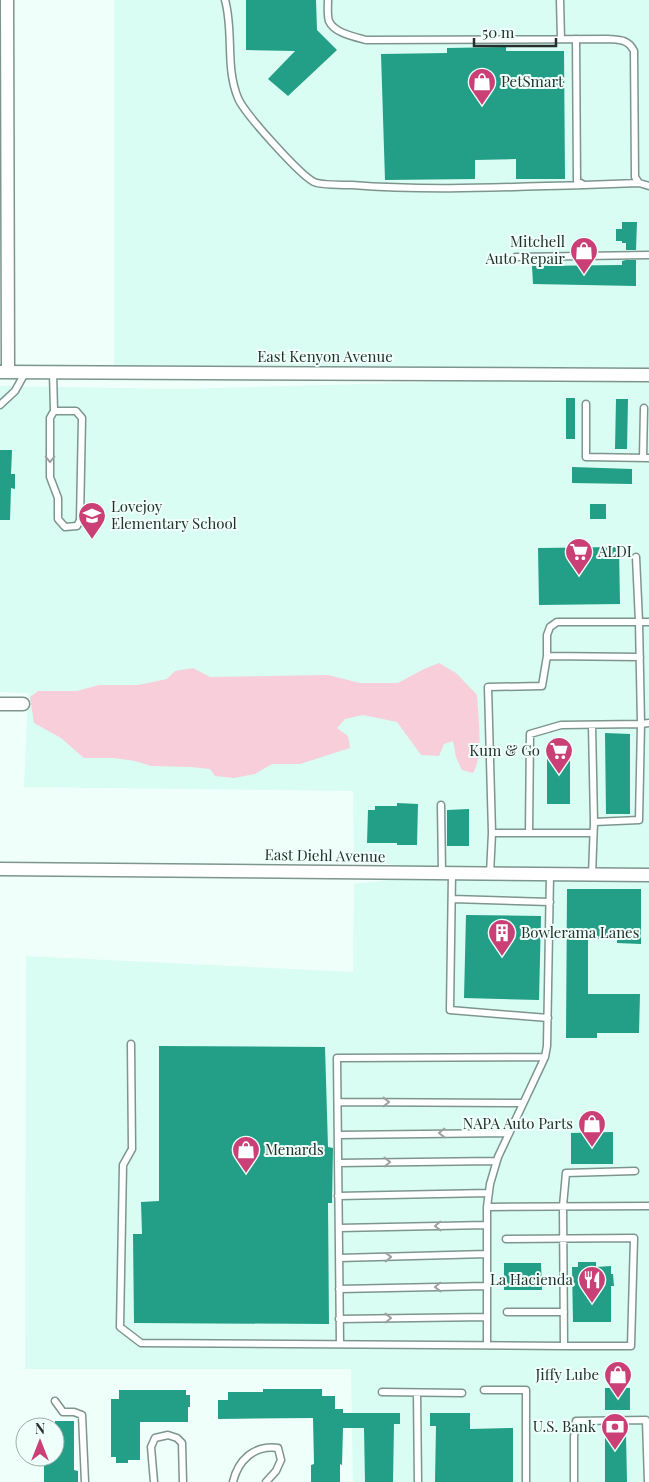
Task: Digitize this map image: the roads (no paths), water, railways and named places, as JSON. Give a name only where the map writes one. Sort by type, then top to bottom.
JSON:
[{"type":"street","points":[[4,372],[7,0]]},
{"type":"street","name":"East Kenyon Avenue","points":[[4,372],[649,375]]},
{"type":"street","points":[[0,704],[23,704]]},
{"type":"street","name":"East Diehl Avenue","points":[[0,869],[649,875]]},
{"type":"lane","points":[[225,0],[230,25],[232,75],[238,99],[290,161],[315,182],[374,187],[640,183],[649,186]]},
{"type":"lane","points":[[328,0],[330,23],[352,36],[366,40],[576,39],[622,40],[631,45],[634,51],[635,177],[640,183]]},
{"type":"lane","points":[[560,0],[561,39]]},
{"type":"lane","points":[[576,39],[577,180],[584,185]]},
{"type":"lane","points":[[516,257],[649,254]]},
{"type":"lane","points":[[0,405],[14,391],[26,372]]},
{"type":"lane","points":[[53,372],[54,411],[50,418],[50,477],[58,498],[58,519],[65,527],[77,526],[80,520],[82,418],[76,411],[54,411]]},
{"type":"lane","points":[[586,404],[586,457],[646,458],[644,408]]},
{"type":"lane","points":[[594,822],[639,820],[641,724],[636,557]]},
{"type":"lane","points":[[490,874],[492,832],[488,687],[542,686],[547,656],[547,635],[550,627],[556,622],[649,622]]},
{"type":"lane","points":[[547,656],[640,657]]},
{"type":"lane","points":[[529,833],[530,734],[561,726],[649,723]]},
{"type":"lane","points":[[592,725],[594,822],[592,875]]},
{"type":"lane","points":[[442,805],[447,873],[452,899],[450,1010],[548,1018]]},
{"type":"lane","points":[[492,832],[594,833]]},
{"type":"lane","points":[[487,1345],[486,1207],[496,1161],[545,1057],[547,1046],[550,874]]},
{"type":"lane","points":[[452,899],[550,902]]},
{"type":"lane","points":[[131,1044],[132,1149],[123,1165],[120,1327],[141,1343],[631,1346],[634,1238],[506,1239]]},
{"type":"lane","points":[[340,1344],[337,1058],[545,1057]]},
{"type":"lane","points":[[338,1102],[523,1103]]},
{"type":"lane","points":[[338,1135],[509,1133]]},
{"type":"lane","points":[[338,1163],[496,1161]]},
{"type":"lane","points":[[564,1346],[563,1206],[566,1173],[635,1171]]},
{"type":"lane","points":[[338,1196],[489,1193]]},
{"type":"lane","points":[[486,1207],[649,1206]]},
{"type":"lane","points":[[339,1228],[486,1225]]},
{"type":"lane","points":[[339,1258],[487,1254]]},
{"type":"lane","points":[[339,1289],[487,1286]]},
{"type":"lane","points":[[507,1312],[564,1312]]},
{"type":"lane","points":[[339,1319],[487,1317]]},
{"type":"lane","points":[[484,1390],[526,1390],[526,1482]]},
{"type":"lane","points":[[382,1392],[462,1393]]},
{"type":"lane","points":[[417,1393],[418,1482]]},
{"type":"lane","points":[[55,1401],[63,1412],[74,1412],[82,1415],[84,1482]]},
{"type":"lane","points":[[574,1482],[576,1421],[646,1420],[648,1482]]},
{"type":"lane","points":[[154,1482],[151,1447],[155,1438],[168,1435],[177,1438],[182,1444],[183,1482]]},
{"type":"lane","points":[[233,1482],[236,1471],[250,1453],[267,1447],[278,1448],[281,1460],[276,1471],[266,1482]]},
{"type":"place","name":"PetSmart","points":[[482,106]]},
{"type":"place","name":"Mitchell Auto Repair","points":[[584,275]]},
{"type":"place","name":"Lovejoy Elementary School","points":[[92,540]]},
{"type":"place","name":"ALDI","points":[[579,576]]},
{"type":"place","name":"Kum & Go","points":[[559,775]]},
{"type":"place","name":"Bowlerama Lanes","points":[[502,957]]},
{"type":"place","name":"NAPA Auto Parts","points":[[592,1148]]},
{"type":"place","name":"Menards","points":[[246,1174]]},
{"type":"place","name":"La Hacienda","points":[[592,1304]]},
{"type":"place","name":"Jiffy Lube","points":[[618,1399]]},
{"type":"place","name":"U.S. Bank","points":[[615,1451]]}]
